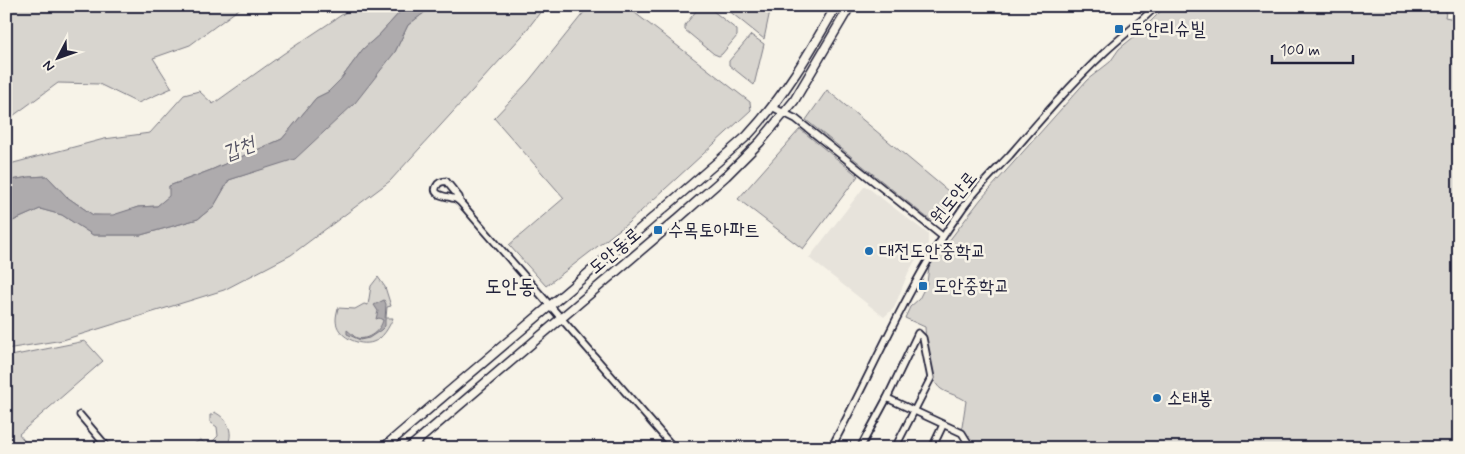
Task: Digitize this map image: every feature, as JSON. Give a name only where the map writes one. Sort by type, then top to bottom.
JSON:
[{"type":"main road","name":"도안동로","points":[[383,448],[747,136],[762,120],[792,80],[836,6]]},
{"type":"main road","name":"도안동로","points":[[409,448],[726,176],[760,142],[785,113],[850,6]]},
{"type":"street","name":"원도안로","points":[[831,448],[850,414],[918,276],[942,236],[961,210],[1077,79],[1156,6]]},
{"type":"street","points":[[772,107],[796,119],[942,236]]},
{"type":"street","points":[[460,202],[674,448]]},
{"type":"street","points":[[860,448],[887,398],[918,333],[923,338],[931,378],[895,448]]},
{"type":"street","points":[[887,398],[962,433],[970,446],[969,448]]},
{"type":"street","points":[[80,415],[108,448]]},
{"type":"street","points":[[932,448],[943,425]]},
{"type":"shaded area","points":[[6,6],[243,6],[190,45],[153,58],[172,88],[138,103],[99,84],[58,83],[6,121]]},
{"type":"shaded area","points":[[355,6],[408,6],[363,49],[341,79],[328,92],[316,98],[282,139],[169,186],[170,196],[157,206],[138,207],[113,216],[93,215],[67,197],[47,176],[6,181],[6,165],[104,139],[150,133],[184,95],[199,91],[213,104]]},
{"type":"shaded area","name":"갑천","points":[[408,6],[433,6],[408,25],[395,52],[355,103],[295,159],[229,180],[214,206],[198,219],[141,235],[93,235],[62,215],[40,209],[6,224],[6,181],[47,176],[67,197],[93,215],[113,215],[138,207],[157,206],[169,196],[169,186],[282,139],[316,98],[328,92],[341,79],[363,49]]},
{"type":"shaded area","points":[[433,6],[545,6],[522,36],[390,181],[291,255],[224,290],[63,340],[6,349],[6,224],[40,209],[62,215],[93,235],[141,235],[198,219],[214,206],[229,180],[295,158],[395,52],[408,25]]},
{"type":"shaded area","points":[[589,6],[626,6],[750,102],[751,110],[628,223],[546,286],[509,245],[564,198],[494,118],[528,82]]},
{"type":"shaded area","points":[[700,6],[707,6],[737,30],[737,36],[719,56],[685,30],[685,25]]},
{"type":"shaded area","points":[[723,6],[771,6],[764,39]]},
{"type":"shaded area","points":[[1166,6],[1447,6],[1445,17],[1459,20],[1459,448],[970,448],[971,446],[962,427],[966,401],[944,391],[936,384],[928,360],[925,327],[905,318],[910,307],[919,299],[927,283],[929,267],[981,199],[1087,80],[1110,62],[1119,49],[1141,31]]},
{"type":"shaded area","points":[[751,35],[764,44],[754,85],[729,65],[729,61]]},
{"type":"shaded area","points":[[827,90],[954,196],[939,218],[930,220],[806,120]]},
{"type":"shaded area","points":[[800,129],[858,176],[803,249],[738,199]]},
{"type":"shaded area","name":"대전도안중학교","points":[[864,187],[867,187],[928,234],[928,244],[908,273],[894,308],[884,317],[809,258]]},
{"type":"shaded area","points":[[378,277],[385,287],[391,306],[387,307],[386,318],[393,318],[390,325],[380,338],[373,342],[361,343],[349,339],[337,326],[338,308],[355,309],[364,304],[368,305],[371,286]]},
{"type":"shaded area","points":[[384,300],[386,304],[385,326],[381,330],[369,338],[360,340],[347,334],[347,330],[356,337],[365,338],[377,331],[383,320],[376,319],[378,311],[374,305]]},
{"type":"shaded area","points":[[85,341],[103,361],[19,434],[30,448],[6,448],[6,357]]},
{"type":"shaded area","points":[[214,412],[223,418],[229,427],[230,438],[228,443],[225,448],[195,448],[194,444],[200,440],[205,443],[211,443],[218,436],[217,427],[210,422],[210,415],[213,415]]},
{"type":"place","name":"도안리슈빌","points":[[1119,29]]},
{"type":"place","name":"수목토아파트","points":[[658,230]]},
{"type":"place","name":"대전도안중학교","points":[[869,251]]},
{"type":"place","name":"도안중학교","points":[[923,286]]},
{"type":"place","name":"소태봉","points":[[1157,398]]},
{"type":"district","name":"도안동","points":[[510,287]]}]
